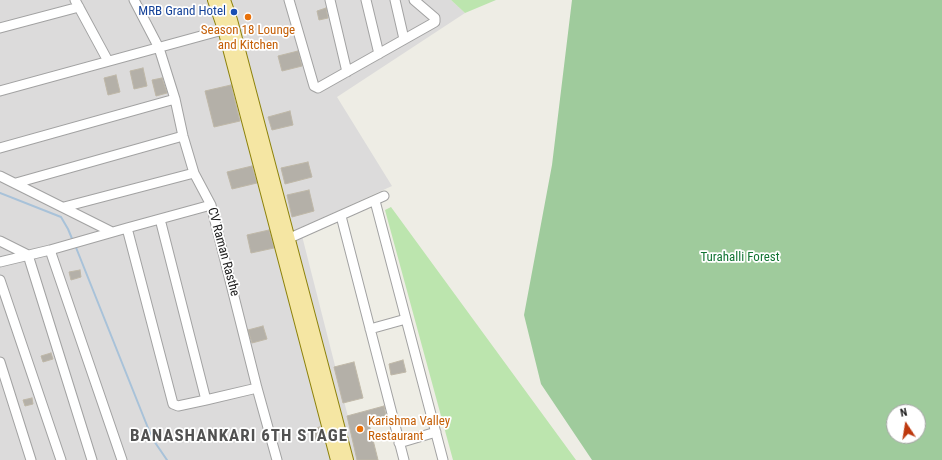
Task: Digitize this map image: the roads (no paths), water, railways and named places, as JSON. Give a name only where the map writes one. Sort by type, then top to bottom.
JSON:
[{"type":"main road","points":[[214,0],[228,28]]},
{"type":"main road","points":[[224,0],[228,28],[284,241],[346,460]]},
{"type":"main road","points":[[284,241],[337,460]]},
{"type":"street","name":"CV Raman Rasthe","points":[[134,0],[160,48],[194,173],[211,205],[257,388],[277,460]]},
{"type":"street","points":[[289,0],[315,87],[319,88],[435,21],[435,18],[414,0]]},
{"type":"street","points":[[330,0],[347,72]]},
{"type":"street","points":[[366,0],[379,54]]},
{"type":"street","points":[[395,0],[404,39]]},
{"type":"street","points":[[0,28],[77,4],[108,61]]},
{"type":"street","points":[[0,91],[228,28]]},
{"type":"street","points":[[0,148],[175,99]]},
{"type":"street","points":[[16,184],[183,136]]},
{"type":"street","points":[[64,207],[194,173]]},
{"type":"street","points":[[0,176],[112,232]]},
{"type":"street","points":[[284,241],[384,196]]},
{"type":"street","points":[[375,201],[443,460]]},
{"type":"street","points":[[0,262],[50,250],[211,205]]},
{"type":"street","points":[[341,216],[404,460]]},
{"type":"street","points":[[160,219],[206,400]]},
{"type":"street","points":[[127,228],[173,403],[178,406],[257,388]]},
{"type":"street","points":[[0,241],[28,255],[92,460]]},
{"type":"street","points":[[50,250],[122,460]]},
{"type":"street","points":[[0,280],[61,460]]},
{"type":"street","points":[[370,328],[406,319]]},
{"type":"street","points":[[0,362],[31,460]]},
{"type":"street","points":[[399,443],[436,432]]},
{"type":"waterway","points":[[0,193],[61,217],[73,241]]},
{"type":"waterway","points":[[75,245],[152,438],[167,460]]},
{"type":"place","name":"MRB Grand Hotel","points":[[234,12]]},
{"type":"place","name":"Season 18 Lounge and Kitchen","points":[[248,17]]},
{"type":"place","name":"Karishma Valley Restaurant","points":[[360,429]]},
{"type":"district","name":"BANASHANKARI 6TH STAGE","points":[[239,437]]},
{"type":"park label","name":"Turahalli Forest","points":[[740,258]]}]
